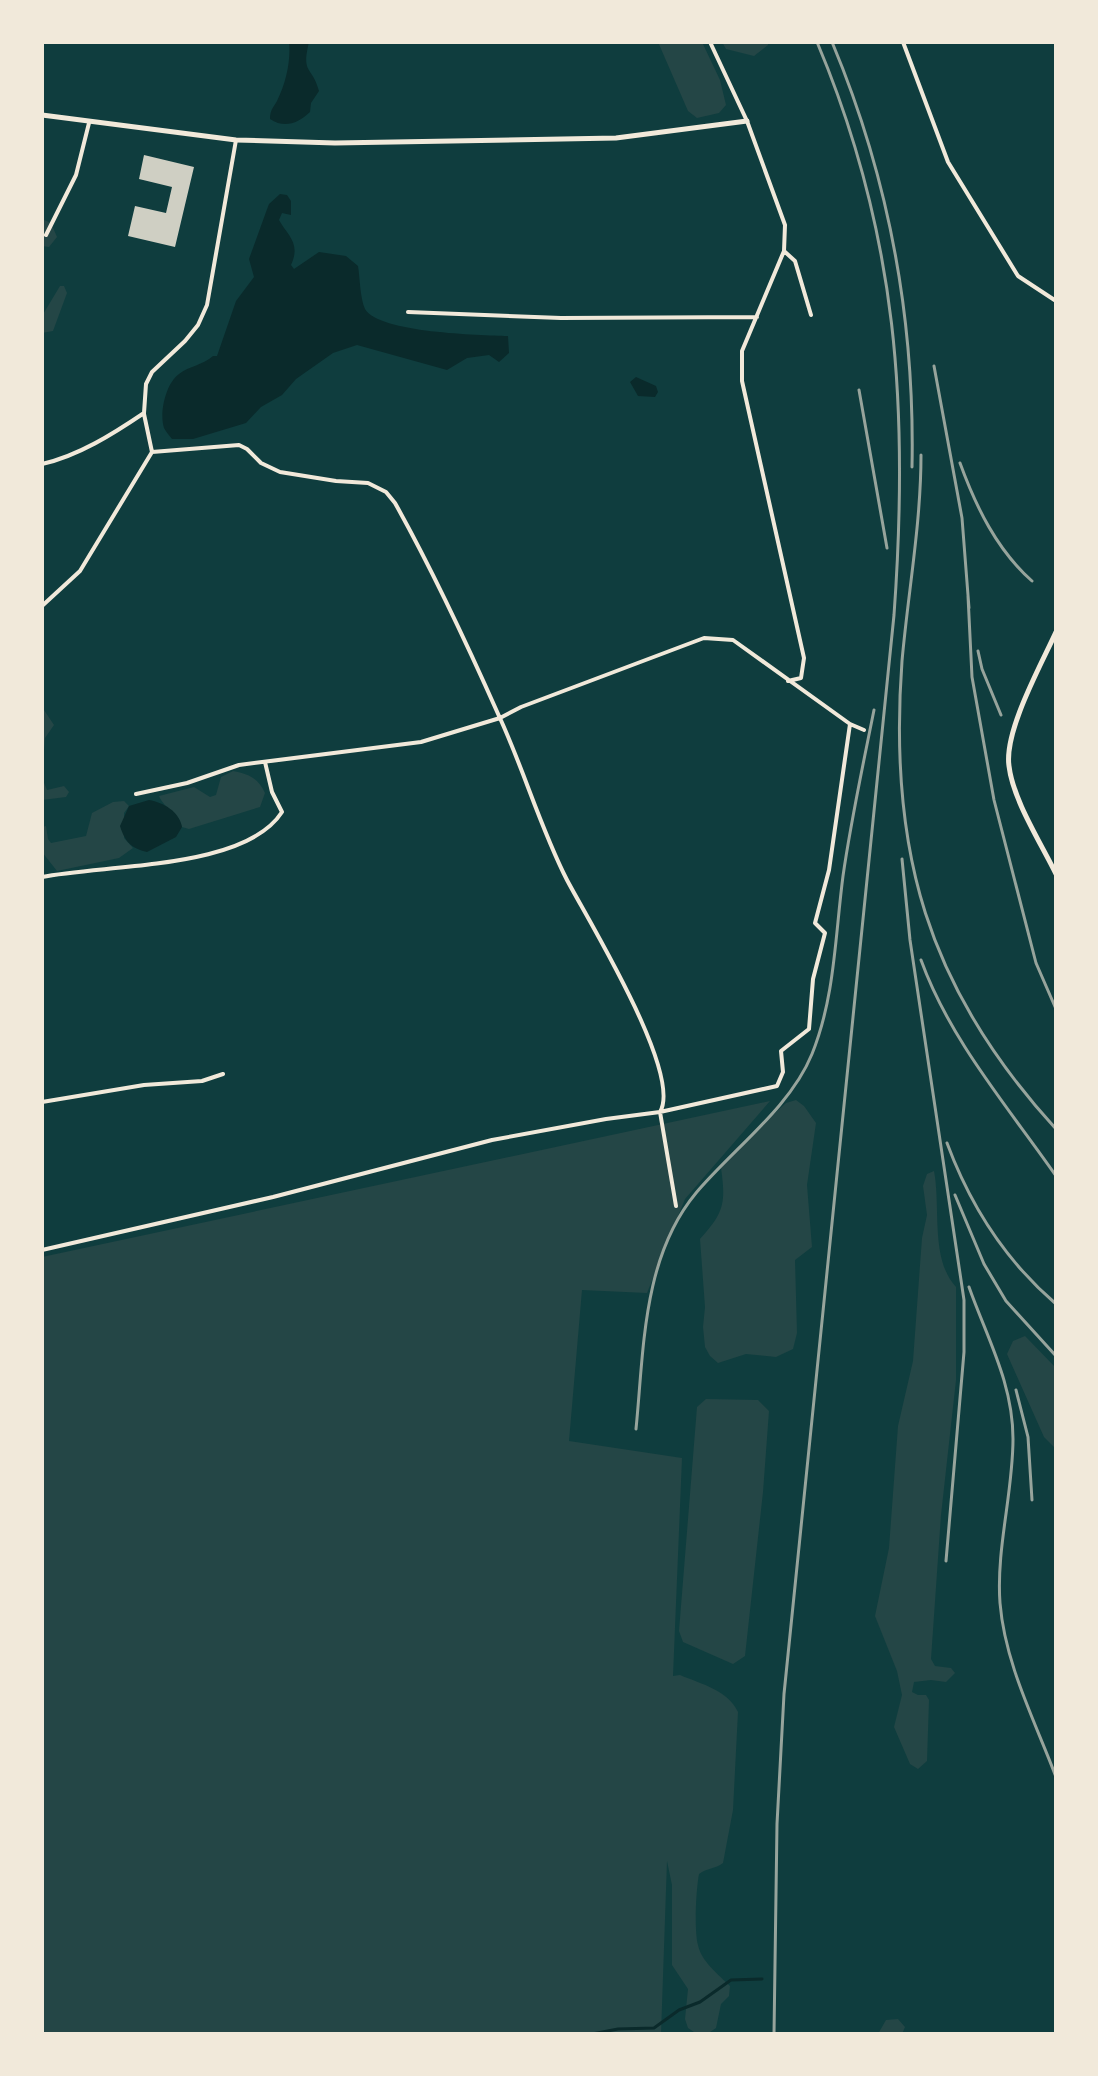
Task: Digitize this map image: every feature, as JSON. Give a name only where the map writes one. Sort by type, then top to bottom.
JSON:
[{"type":"street","points":[[710,42],[747,121],[785,225],[784,251],[742,351],[742,381],[804,658],[801,678],[788,681]]},
{"type":"street","points":[[903,42],[948,162],[1018,276],[1056,301]]},
{"type":"street","points":[[42,115],[236,140],[335,143],[616,138],[747,121]]},
{"type":"street","points":[[46,235],[76,175],[89,123]]},
{"type":"street","points":[[42,606],[80,571],[152,452],[144,413],[146,384],[152,372],[198,325],[207,305],[236,140]]},
{"type":"street","points":[[784,251],[795,261],[811,315]]},
{"type":"street","points":[[408,312],[561,318],[757,317]]},
{"type":"street","points":[[42,464],[57,461],[94,443],[144,413]]},
{"type":"street","points":[[152,452],[175,453],[239,445],[261,463],[280,472],[368,483],[386,492],[404,520],[500,718],[565,876],[628,993],[653,1048],[662,1082],[664,1106],[660,1112],[676,1206]]},
{"type":"street","points":[[1056,632],[1013,729],[1009,766],[1019,798],[1056,874]]},
{"type":"street","points":[[136,794],[187,783],[239,765],[421,742],[500,718],[521,707],[704,638],[733,640],[850,724],[864,730]]},
{"type":"street","points":[[42,1250],[273,1197],[492,1140],[660,1112],[777,1086],[783,1072],[781,1051],[809,1029],[813,979],[825,933],[815,923],[829,870],[850,724]]},
{"type":"street","points":[[42,877],[166,862],[219,852],[262,834],[275,824],[282,812],[272,792],[265,762]]},
{"type":"street","points":[[42,1102],[144,1085],[202,1081],[223,1074]]},
{"type":"shaded area","points":[[289,42],[309,42],[307,65],[319,91],[311,103],[310,112],[296,122],[286,124],[270,119],[285,79]]},
{"type":"shaded area","points":[[658,42],[702,42],[720,80],[726,105],[719,113],[697,118],[688,111]]},
{"type":"shaded area","points":[[722,42],[768,42],[768,45],[754,56],[726,49]]},
{"type":"shaded area","points":[[280,194],[287,195],[291,201],[291,215],[282,213],[279,220],[294,245],[291,265],[294,269],[319,252],[346,256],[358,266],[363,304],[374,317],[409,328],[508,336],[509,353],[499,362],[489,355],[467,358],[447,370],[357,345],[333,353],[296,379],[282,395],[261,407],[246,423],[193,439],[172,439],[163,422],[167,391],[179,374],[217,356],[236,301],[254,277],[249,259],[269,204]]},
{"type":"shaded area","points":[[42,219],[51,223],[57,237],[49,247],[42,246]]},
{"type":"shaded area","points":[[60,286],[64,286],[67,293],[53,331],[42,333],[42,316]]},
{"type":"shaded area","points":[[636,377],[656,386],[658,392],[655,397],[638,396],[630,382]]},
{"type":"shaded area","points":[[42,707],[54,725],[45,738],[42,774]]},
{"type":"shaded area","points":[[233,771],[248,775],[259,784],[265,793],[260,807],[189,829],[182,827],[159,796],[194,787],[210,797],[216,795],[221,777]]},
{"type":"shaded area","points":[[42,778],[47,790],[64,786],[69,792],[66,797],[42,800]]},
{"type":"shaded area","points":[[149,800],[170,809],[178,816],[182,827],[176,837],[147,852],[129,844],[120,826],[129,806]]},
{"type":"shaded area","points":[[124,801],[129,806],[124,813],[124,838],[133,848],[119,858],[57,871],[42,852],[42,827],[46,826],[51,843],[86,836],[92,813],[113,802]]},
{"type":"shaded area","points":[[796,1100],[816,1123],[807,1185],[812,1247],[795,1260],[797,1333],[793,1349],[776,1357],[746,1354],[718,1363],[705,1347],[700,1239],[719,1214],[723,1199],[721,1168],[735,1149],[786,1103]]},
{"type":"shaded area","points":[[770,1101],[685,1199],[647,1293],[582,1290],[569,1441],[682,1458],[673,1676],[680,1675],[713,1689],[728,1698],[738,1712],[733,1810],[723,1863],[699,1874],[696,1900],[700,1951],[730,1986],[729,1996],[721,2004],[716,2028],[707,2034],[697,2034],[688,2028],[685,2019],[688,1989],[672,1965],[672,1885],[667,1861],[661,2034],[42,2034],[42,1257]]},
{"type":"shaded area","points":[[934,1171],[939,1247],[948,1275],[956,1287],[956,1380],[941,1515],[931,1659],[935,1666],[951,1668],[955,1673],[946,1682],[914,1682],[912,1692],[926,1695],[929,1700],[927,1761],[918,1769],[910,1764],[894,1727],[902,1695],[897,1671],[875,1616],[889,1548],[898,1426],[913,1361],[922,1238],[927,1215],[923,1186],[927,1174]]},
{"type":"shaded area","points":[[1025,1336],[1056,1368],[1056,1449],[1044,1437],[1007,1354],[1013,1341]]},
{"type":"shaded area","points":[[706,1399],[758,1400],[769,1411],[745,1656],[733,1664],[683,1642],[679,1631],[697,1407]]},
{"type":"shaded area","points":[[898,2019],[905,2027],[902,2034],[878,2034],[886,2020]]},
{"type":"building","points":[[144,155],[194,167],[175,247],[128,236],[135,206],[166,213],[172,187],[139,179]]},
{"type":"waterway","points":[[592,2034],[618,2029],[654,2028],[731,1980],[762,1979]]},
{"type":"railway","points":[[774,2034],[777,1824],[784,1694],[894,615],[900,466],[892,323],[881,253],[844,113],[817,42]]},
{"type":"railway","points":[[832,42],[869,145],[894,250],[909,358],[912,467]]},
{"type":"railway","points":[[934,366],[962,518],[969,608]]},
{"type":"railway","points":[[859,390],[887,548]]},
{"type":"railway","points":[[921,455],[917,533],[902,661],[899,730],[902,794],[911,855],[925,913],[947,969],[976,1023],[1012,1076],[1056,1129]]},
{"type":"railway","points":[[960,463],[973,496],[998,542],[1032,581]]},
{"type":"railway","points":[[968,596],[972,677],[994,800],[1036,963],[1056,1009]]},
{"type":"railway","points":[[978,651],[1001,715]]},
{"type":"railway","points":[[636,1429],[644,1337],[655,1275],[665,1246],[678,1219],[696,1193],[790,1092],[802,1074],[820,1032],[830,989],[850,834],[874,710]]},
{"type":"railway","points":[[902,859],[910,940],[964,1300],[964,1352],[946,1561]]},
{"type":"railway","points":[[921,960],[964,1045],[1056,1176]]},
{"type":"railway","points":[[947,1143],[991,1231],[1021,1269],[1056,1304]]},
{"type":"railway","points":[[955,1195],[984,1264],[1006,1301],[1056,1356]]},
{"type":"railway","points":[[969,1287],[998,1361],[1012,1418],[1012,1459],[999,1583],[1003,1626],[1022,1692],[1056,1777]]},
{"type":"railway","points":[[1016,1390],[1028,1437],[1032,1500]]}]
